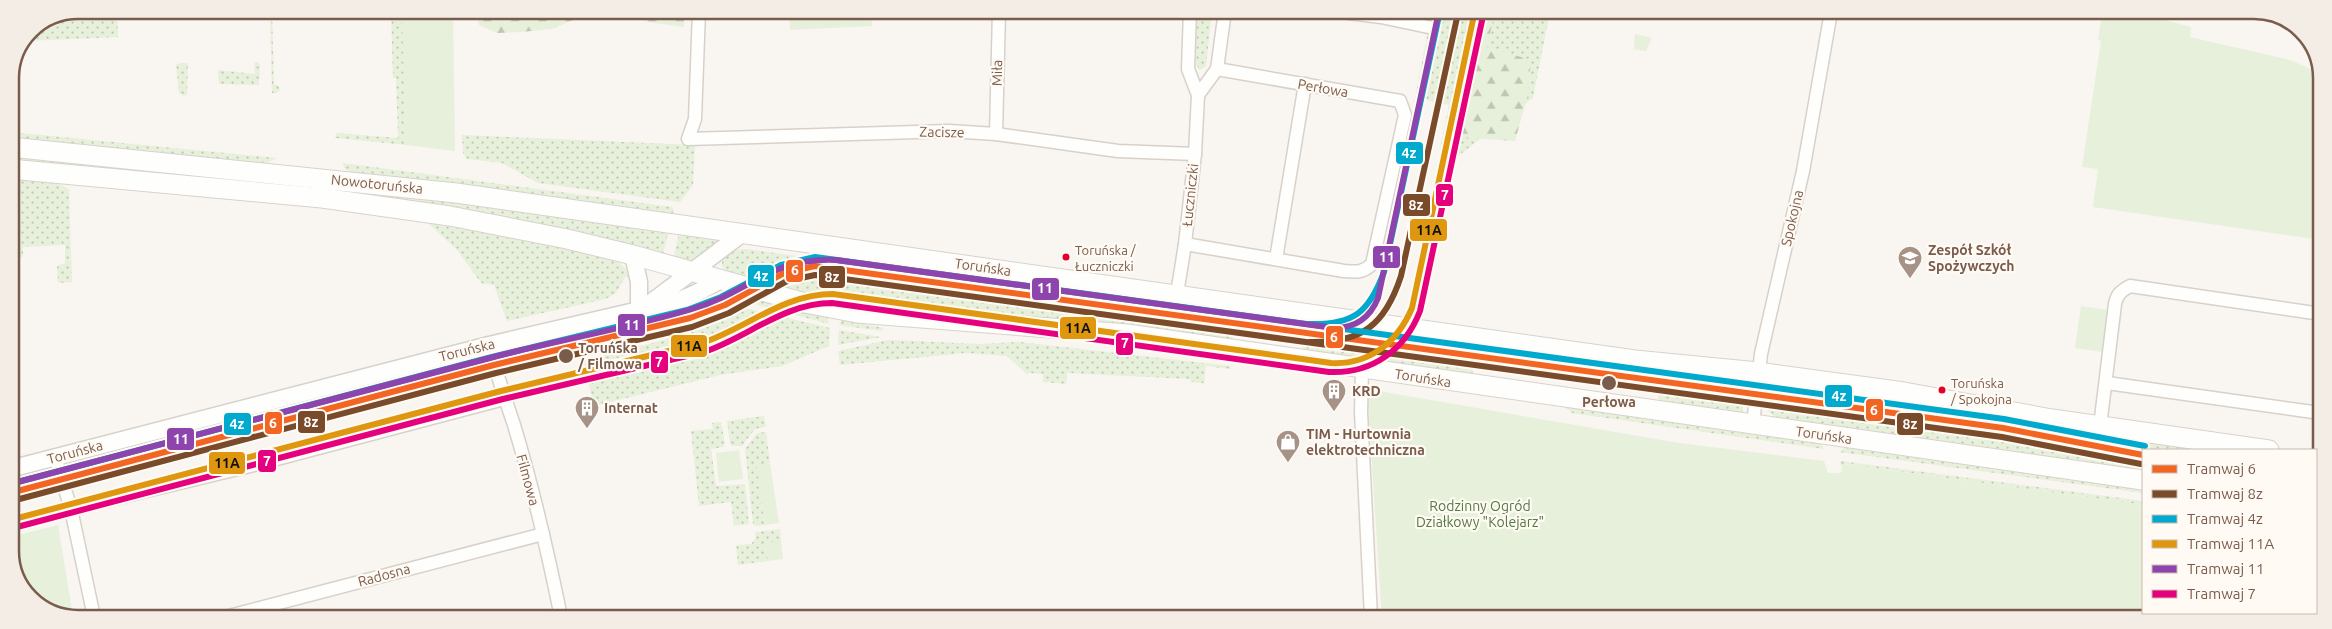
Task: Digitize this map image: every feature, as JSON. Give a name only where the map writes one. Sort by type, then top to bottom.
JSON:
[{"type":"main road","name":"Nowotoruńska","points":[[19,148],[276,172],[456,193],[944,261]]},
{"type":"main road","name":"Nowotoruńska","points":[[19,170],[322,198],[389,207],[557,237],[633,255],[721,280]]},
{"type":"main road","name":"Toruńska","points":[[944,261],[1635,360],[1758,372],[1913,394],[2100,426],[2262,449]]},
{"type":"main road","name":"Toruńska","points":[[721,280],[805,303],[857,313],[1127,334],[2142,480]]},
{"type":"street","name":"Zacisze","points":[[699,19],[695,119],[688,139],[922,132],[996,134],[1118,151],[1195,154]]},
{"type":"street","name":"Miła","points":[[996,134],[999,19]]},
{"type":"street","name":"Łuczniczki","points":[[1177,294],[1185,244],[1195,154],[1198,95],[1188,68],[1190,19]]},
{"type":"street","points":[[1198,95],[1217,69],[1224,19]]},
{"type":"street","points":[[1386,19],[1433,28]]},
{"type":"street","name":"Spokojna","points":[[1753,424],[1758,372],[1803,171],[1830,19]]},
{"type":"street","name":"Perłowa","points":[[1185,244],[1358,272],[1366,270],[1372,264],[1405,115],[1400,101],[1217,69]]},
{"type":"street","points":[[1276,259],[1304,84]]},
{"type":"street","points":[[633,255],[639,282],[639,310],[656,301],[743,233]]},
{"type":"street","name":"Toruńska","points":[[19,466],[489,344],[639,310],[659,308],[680,302],[721,280]]},
{"type":"street","points":[[2100,426],[2107,383],[2116,296],[2122,290],[2130,286],[2313,313]]},
{"type":"street","name":"Filmowa","points":[[489,344],[543,534],[560,610]]},
{"type":"street","points":[[1362,368],[1361,412],[1371,610]]},
{"type":"street","points":[[2107,383],[2313,412]]},
{"type":"street","points":[[19,522],[262,463],[504,399]]},
{"type":"street","points":[[54,457],[72,509],[93,610]]},
{"type":"street","name":"Radosna","points":[[252,610],[543,534]]},
{"type":"green space","points":[[78,19],[117,19],[118,37],[32,41],[55,23]]},
{"type":"green space","points":[[270,19],[272,19],[274,85],[278,85],[280,89],[277,93],[272,93]]},
{"type":"green space","points":[[391,19],[402,19],[406,145],[335,138],[337,133],[398,138],[396,78],[393,78]]},
{"type":"green space","points":[[402,19],[453,19],[455,151],[406,145]]},
{"type":"green space","points":[[477,19],[578,19],[552,29],[521,32],[497,33],[479,25]]},
{"type":"green space","points":[[638,19],[684,19],[684,27]]},
{"type":"green space","points":[[789,19],[872,19],[872,26],[790,30]]},
{"type":"green space","points":[[1197,19],[1211,19],[1206,66],[1200,70],[1196,65]]},
{"type":"green space","points":[[1430,19],[1549,19],[1533,98],[1457,157],[1440,149],[1449,105],[1422,99],[1414,103]]},
{"type":"green space","points":[[1467,19],[1493,19],[1487,47],[1531,60],[1528,94],[1515,141],[1468,138],[1448,118]]},
{"type":"green space","points":[[2101,19],[2161,19],[2191,27],[2190,37],[2290,60],[2312,70],[2313,239],[2093,207],[2098,169],[2082,167],[2101,41],[2098,40]]},
{"type":"green space","points":[[1635,34],[1652,38],[1646,51],[1634,49]]},
{"type":"green space","points":[[254,62],[258,62],[260,66],[259,85],[219,84],[218,70],[255,74]]},
{"type":"green space","points":[[188,63],[187,94],[184,96],[179,93],[176,64]]},
{"type":"green space","points":[[19,133],[277,158],[266,163],[19,140]]},
{"type":"green space","points":[[462,135],[695,145],[693,185],[680,202],[538,183],[502,163],[467,159],[463,153]]},
{"type":"green space","points":[[19,156],[476,204],[669,230],[663,254],[19,162]]},
{"type":"green space","points":[[343,163],[672,207],[674,211],[672,214],[349,171],[344,168]]},
{"type":"green space","points":[[19,179],[49,181],[63,186],[69,190],[72,282],[58,283],[57,266],[65,263],[65,245],[23,247],[23,256],[20,258]]},
{"type":"green space","points":[[428,223],[553,244],[614,258],[625,268],[629,277],[625,277],[616,293],[606,299],[507,321],[494,285],[481,283],[458,251]]},
{"type":"green space","points":[[679,233],[723,238],[695,262],[674,256]]},
{"type":"green space","points":[[746,249],[902,270],[969,274],[1122,295],[1120,305],[823,263],[806,264],[790,268],[759,282],[728,273],[722,266],[722,258],[734,250]]},
{"type":"green space","points":[[833,279],[1035,309],[1233,335],[1232,342],[1087,321],[890,309],[854,305],[781,288],[801,281]]},
{"type":"green space","points":[[710,298],[725,300],[689,315],[646,324],[676,315]]},
{"type":"green space","points":[[759,300],[827,316],[829,324],[754,304]]},
{"type":"green space","points":[[2081,306],[2108,310],[2102,352],[2075,348]]},
{"type":"green space","points":[[745,308],[830,328],[829,346],[782,366],[720,375],[594,406],[583,360],[686,333]]},
{"type":"green space","points":[[842,320],[883,328],[882,331],[839,325]]},
{"type":"green space","points":[[839,330],[881,337],[838,345]]},
{"type":"green space","points":[[888,340],[980,344],[1020,342],[1230,366],[1231,369],[1206,366],[1204,383],[1191,382],[1190,379],[1067,373],[1066,384],[1043,382],[1043,374],[1028,373],[1028,375],[1007,356],[966,353],[840,365],[838,351]]},
{"type":"green space","points":[[1440,341],[1476,345],[1475,353],[1452,347]]},
{"type":"green space","points":[[1303,346],[1473,369],[1472,377],[1303,352]]},
{"type":"green space","points":[[1494,348],[1563,358],[1562,365],[1493,355]]},
{"type":"green space","points":[[1609,365],[1744,379],[1744,389],[1608,372]]},
{"type":"green space","name":"Rodzinny Ogród Działkowy \"Kolejarz\"","points":[[1367,389],[1679,443],[1824,461],[1828,473],[1841,473],[1843,464],[2142,505],[2142,610],[1381,610]]},
{"type":"green space","points":[[1783,390],[2195,449],[2142,449],[2142,452],[2013,426],[1771,393]]},
{"type":"green space","points":[[1659,394],[1737,404],[1743,406],[1743,414],[1658,403]]},
{"type":"green space","points":[[1565,406],[1819,442],[1824,449],[1572,413]]},
{"type":"green space","points":[[1767,410],[2020,443],[2142,467],[2142,472],[1779,420]]},
{"type":"green space","points":[[764,416],[766,427],[755,429],[742,446],[732,446],[727,421]]},
{"type":"green space","points":[[721,422],[725,444],[723,447],[711,449],[716,486],[745,484],[749,524],[734,526],[731,502],[699,506],[691,431],[713,429],[712,423]]},
{"type":"green space","points":[[766,432],[770,463],[757,465],[765,525],[756,526],[753,524],[745,449],[757,433]]},
{"type":"green space","points":[[1846,446],[2142,488],[2142,493],[1839,452]]},
{"type":"green space","points":[[739,450],[743,479],[719,482],[716,453]]},
{"type":"green space","points":[[1841,461],[2142,501],[2142,505],[1844,464],[1842,466],[1840,464]]},
{"type":"green space","points":[[770,463],[779,523],[765,525],[757,465]]},
{"type":"green space","points":[[58,525],[72,610],[52,604],[39,596],[31,587],[20,563],[19,535]]},
{"type":"green space","points":[[780,529],[781,541],[766,544],[768,561],[738,565],[736,545],[751,544],[756,538],[755,532]]},
{"type":"green space","points":[[781,541],[783,559],[768,561],[765,543]]},
{"type":"tram line","name":"11","points":[[19,482],[370,389],[667,316],[712,302],[777,270],[794,264],[813,261],[836,260],[1334,328],[1349,326],[1366,316],[1378,298],[1437,19]]},
{"type":"tram line","name":"4z","points":[[1310,324],[1338,322],[1349,319],[1358,313],[1372,297],[1384,272],[1438,19]]},
{"type":"tram line","name":"8z","points":[[1310,342],[1344,339],[1369,328],[1379,319],[1395,293],[1401,276],[1457,19]]},
{"type":"tram line","name":"11A","points":[[19,518],[501,391],[702,343],[781,306],[815,295],[833,294],[1331,363],[1345,363],[1358,360],[1369,356],[1390,341],[1398,332],[1412,308],[1473,19]]},
{"type":"tram line","name":"7","points":[[19,526],[503,399],[704,352],[782,315],[815,304],[832,303],[1329,372],[1345,372],[1359,369],[1373,364],[1396,348],[1414,325],[1420,311],[1482,19]]},
{"type":"tram line","name":"4z","points":[[19,482],[492,357],[687,310],[721,297],[781,265],[815,257],[2004,419],[2145,446]]},
{"type":"tram line","name":"6","points":[[19,491],[494,365],[690,318],[725,305],[784,273],[815,266],[2003,428],[2142,455]]},
{"type":"tram line","name":"8z","points":[[19,499],[496,373],[692,327],[729,313],[787,281],[815,275],[2002,437],[2141,464]]},
{"type":"place","name":"Toruńska / Łuczniczki","points":[[1066,257]]},
{"type":"place","name":"Zespół Szkół Spożywczych","points":[[1910,279]]},
{"type":"place","name":"Toruńska / Filmowa","points":[[566,356]]},
{"type":"place","name":"Perłowa","points":[[1609,383]]},
{"type":"place","name":"Toruńska / Spokojna","points":[[1942,390]]},
{"type":"place","name":"KRD","points":[[1334,412]]},
{"type":"place","name":"Internat","points":[[587,429]]},
{"type":"place","name":"TIM - Hurtownia elektrotechniczna","points":[[1288,463]]}]
